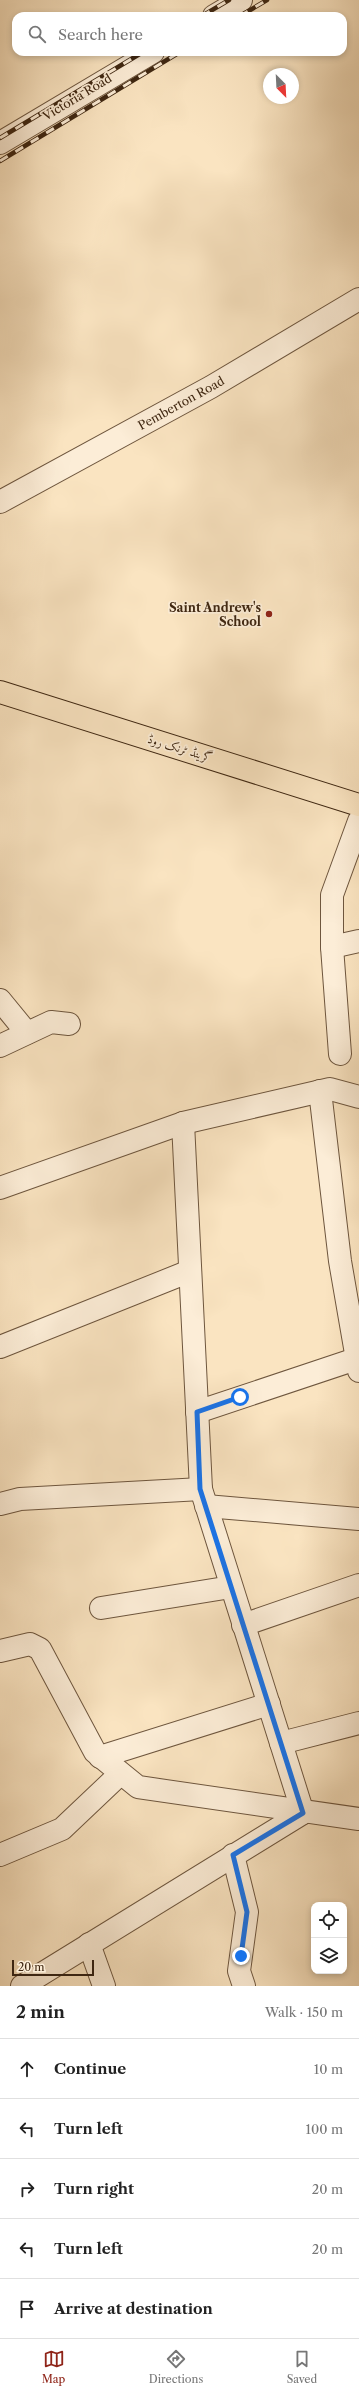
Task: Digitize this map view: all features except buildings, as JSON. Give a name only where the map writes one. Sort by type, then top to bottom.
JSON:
[{"type":"main road","name":"گرینڈ ٹرنک روڈ","points":[[0,692],[359,805]]},
{"type":"street","points":[[221,12],[241,0]]},
{"type":"street","name":"Victoria Road","points":[[0,143],[146,56]]},
{"type":"street","name":"Pemberton Road","points":[[0,502],[211,386],[359,299]]},
{"type":"street","points":[[340,1054],[332,947],[332,895],[359,821]]},
{"type":"street","points":[[332,947],[359,941]]},
{"type":"street","points":[[0,1000],[27,1033]]},
{"type":"street","points":[[0,1046],[51,1022],[69,1024]]},
{"type":"street","points":[[0,1188],[183,1123],[330,1089],[359,1097]]},
{"type":"street","points":[[197,1412],[358,1362],[352,1291],[320,1091]]},
{"type":"street","points":[[183,1123],[197,1412],[203,1498],[303,1813]]},
{"type":"street","points":[[0,1347],[190,1271]]},
{"type":"street","points":[[0,1504],[20,1499],[203,1498],[359,1519]]},
{"type":"street","points":[[243,1625],[359,1585]]},
{"type":"street","points":[[101,1608],[231,1586]]},
{"type":"street","points":[[0,1651],[30,1644],[40,1649],[95,1752],[120,1774],[138,1787],[303,1813],[357,1824]]},
{"type":"street","points":[[100,1757],[268,1704]]},
{"type":"street","points":[[281,1743],[359,1723]]},
{"type":"street","points":[[0,1854],[62,1829],[120,1774]]},
{"type":"street","points":[[23,1986],[303,1813]]},
{"type":"street","points":[[233,1855],[247,1912],[240,1971],[244,1986]]},
{"type":"street","points":[[89,1944],[104,1986]]},
{"type":"railway","points":[[209,12],[229,0]]},
{"type":"railway","points":[[247,12],[267,0]]},
{"type":"railway","points":[[0,138],[136,56]]},
{"type":"railway","points":[[0,161],[173,56]]},
{"type":"place","name":"Saint Andrew's School","points":[[269,614]]},
{"type":"route","points":[[240,1397],[197,1412],[200,1489],[303,1813],[233,1855],[247,1912],[241,1956]]}]
